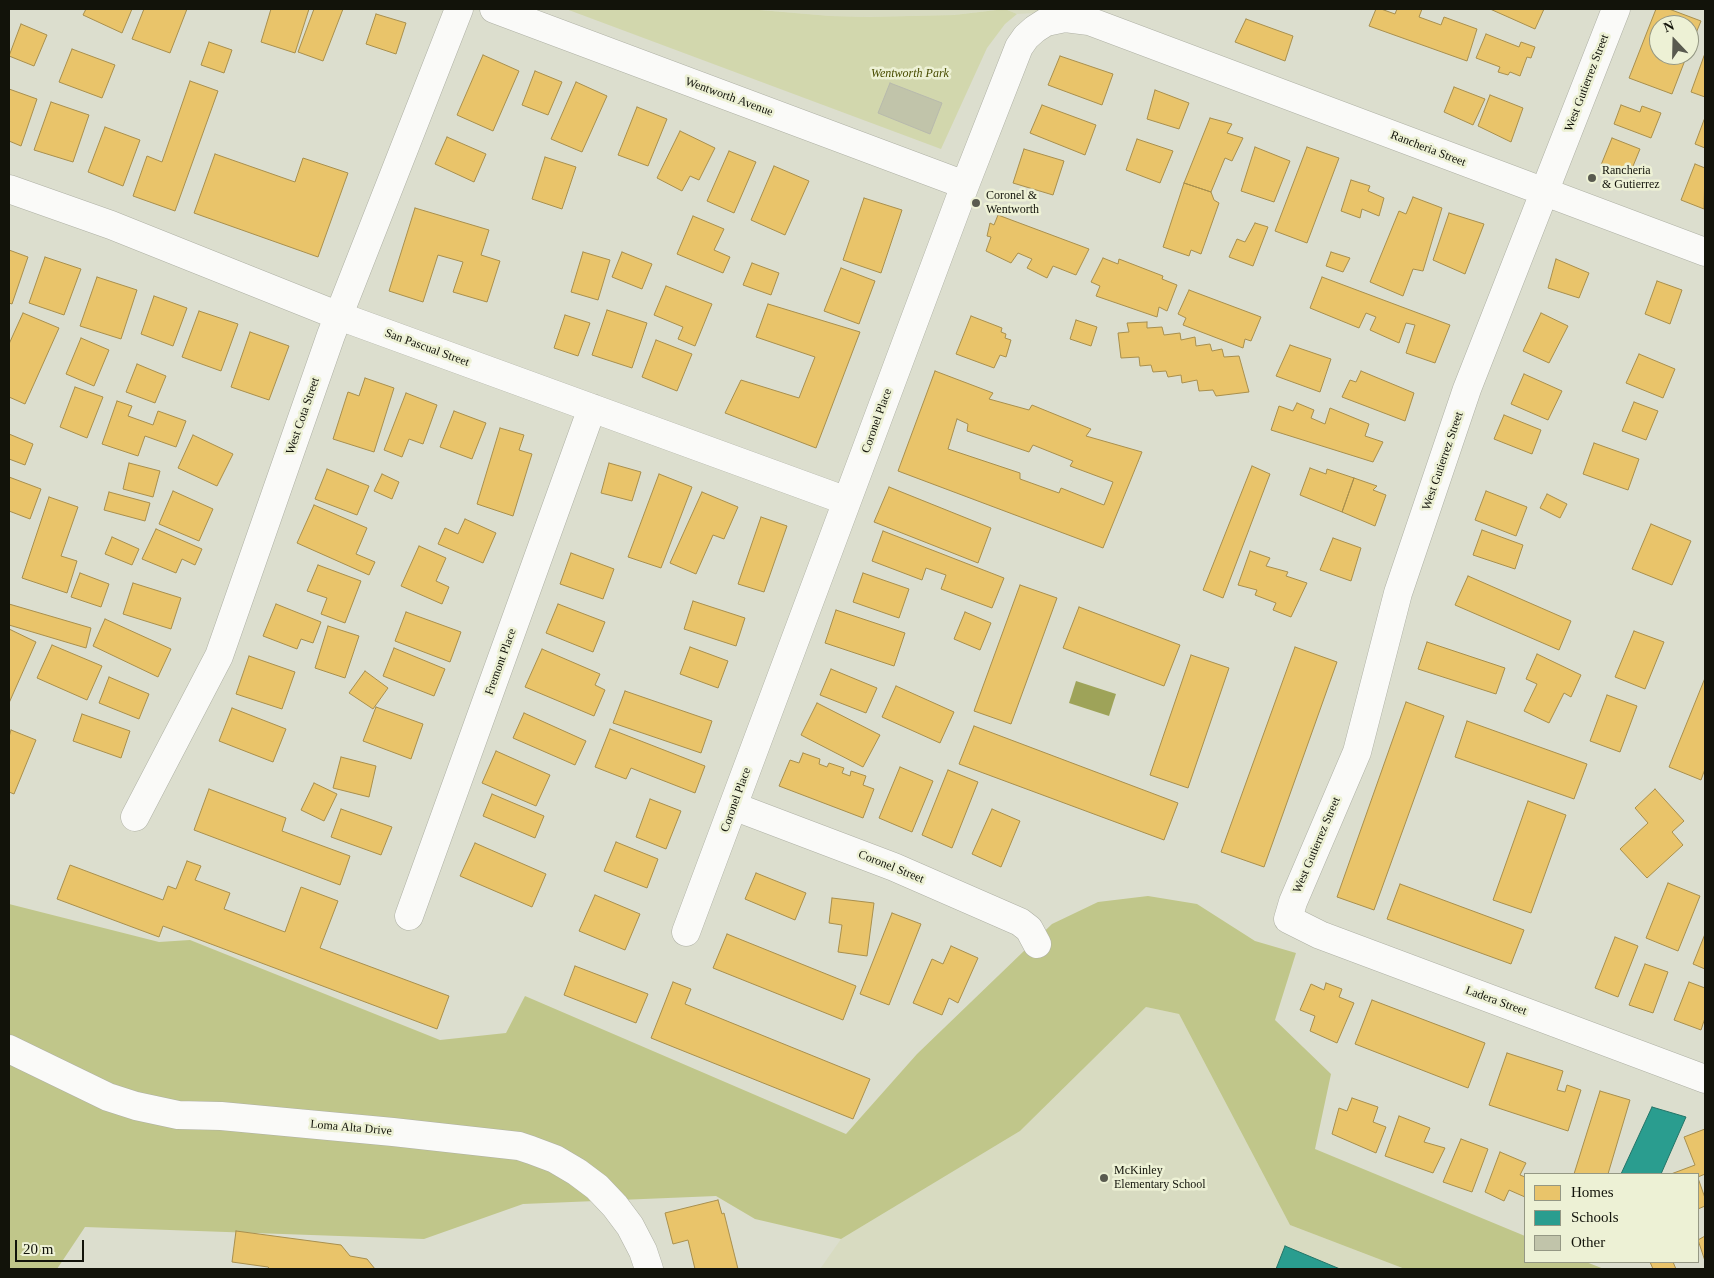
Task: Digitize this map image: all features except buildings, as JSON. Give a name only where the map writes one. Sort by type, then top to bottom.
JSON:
[{"type":"street","name":"West Cota Street","points":[[135,817],[219,656],[331,335],[459,9]]},
{"type":"street","name":"Wentworth Avenue","points":[[494,9],[965,185]]},
{"type":"street","name":"West Gutierrez Street","points":[[1288,919],[1293,902],[1356,752],[1401,584],[1467,388],[1616,9]]},
{"type":"street","name":"Coronel Place","points":[[686,932],[965,185],[1019,47],[1026,37],[1046,22],[1065,18],[1090,21],[1150,44]]},
{"type":"street","name":"Rancheria Street","points":[[1150,44],[1705,252]]},
{"type":"street","name":"San Pascual Street","points":[[9,189],[110,225],[339,316],[847,502]]},
{"type":"street","name":"Fremont Place","points":[[409,916],[592,408]]},
{"type":"street","name":"Coronel Street","points":[[734,806],[894,867],[1020,922],[1029,929],[1037,944]]},
{"type":"street","name":"Ladera Street","points":[[1288,919],[1320,936],[1705,1079]]},
{"type":"street","name":"Loma Alta Drive","points":[[9,1049],[108,1097],[136,1106],[178,1115],[231,1117],[393,1132],[519,1146],[531,1150],[555,1159],[597,1187],[630,1226],[650,1269]]},
{"type":"shaded area","points":[[748,9],[1005,9],[954,15],[867,17]]},
{"type":"shaded area","points":[[1005,9],[1113,9],[1017,14]]},
{"type":"shaded area","points":[[1076,681],[1116,694],[1109,716],[1069,703]]},
{"type":"shaded area","points":[[1148,896],[1197,904],[1255,941],[1296,953],[1275,1020],[1331,1074],[1315,1149],[1524,1236],[1524,1263],[1589,1263],[1604,1269],[1405,1269],[1290,1225],[1179,1014],[1146,1007],[1020,1131],[841,1239],[755,1219],[716,1196],[523,1204],[424,1239],[85,1227],[57,1269],[9,1269],[9,904],[159,942],[190,940],[440,1040],[506,1033],[525,996],[846,1134],[917,1054],[1052,924],[1098,902]]},
{"type":"shaded area","name":"McKinley Elementary School","points":[[1146,1007],[1179,1014],[1290,1225],[1405,1269],[820,1269],[841,1239],[1020,1131]]},
{"type":"green space","name":"Wentworth Park","points":[[566,9],[748,9],[867,17],[954,15],[1005,9],[1017,14],[1005,24],[987,48],[941,149]]},
{"type":"place","name":"Rancheria & Gutierrez","points":[[1592,178]]},
{"type":"place","name":"Coronel & Wentworth","points":[[976,203]]},
{"type":"place","name":"McKinley Elementary School","points":[[1104,1178]]}]
